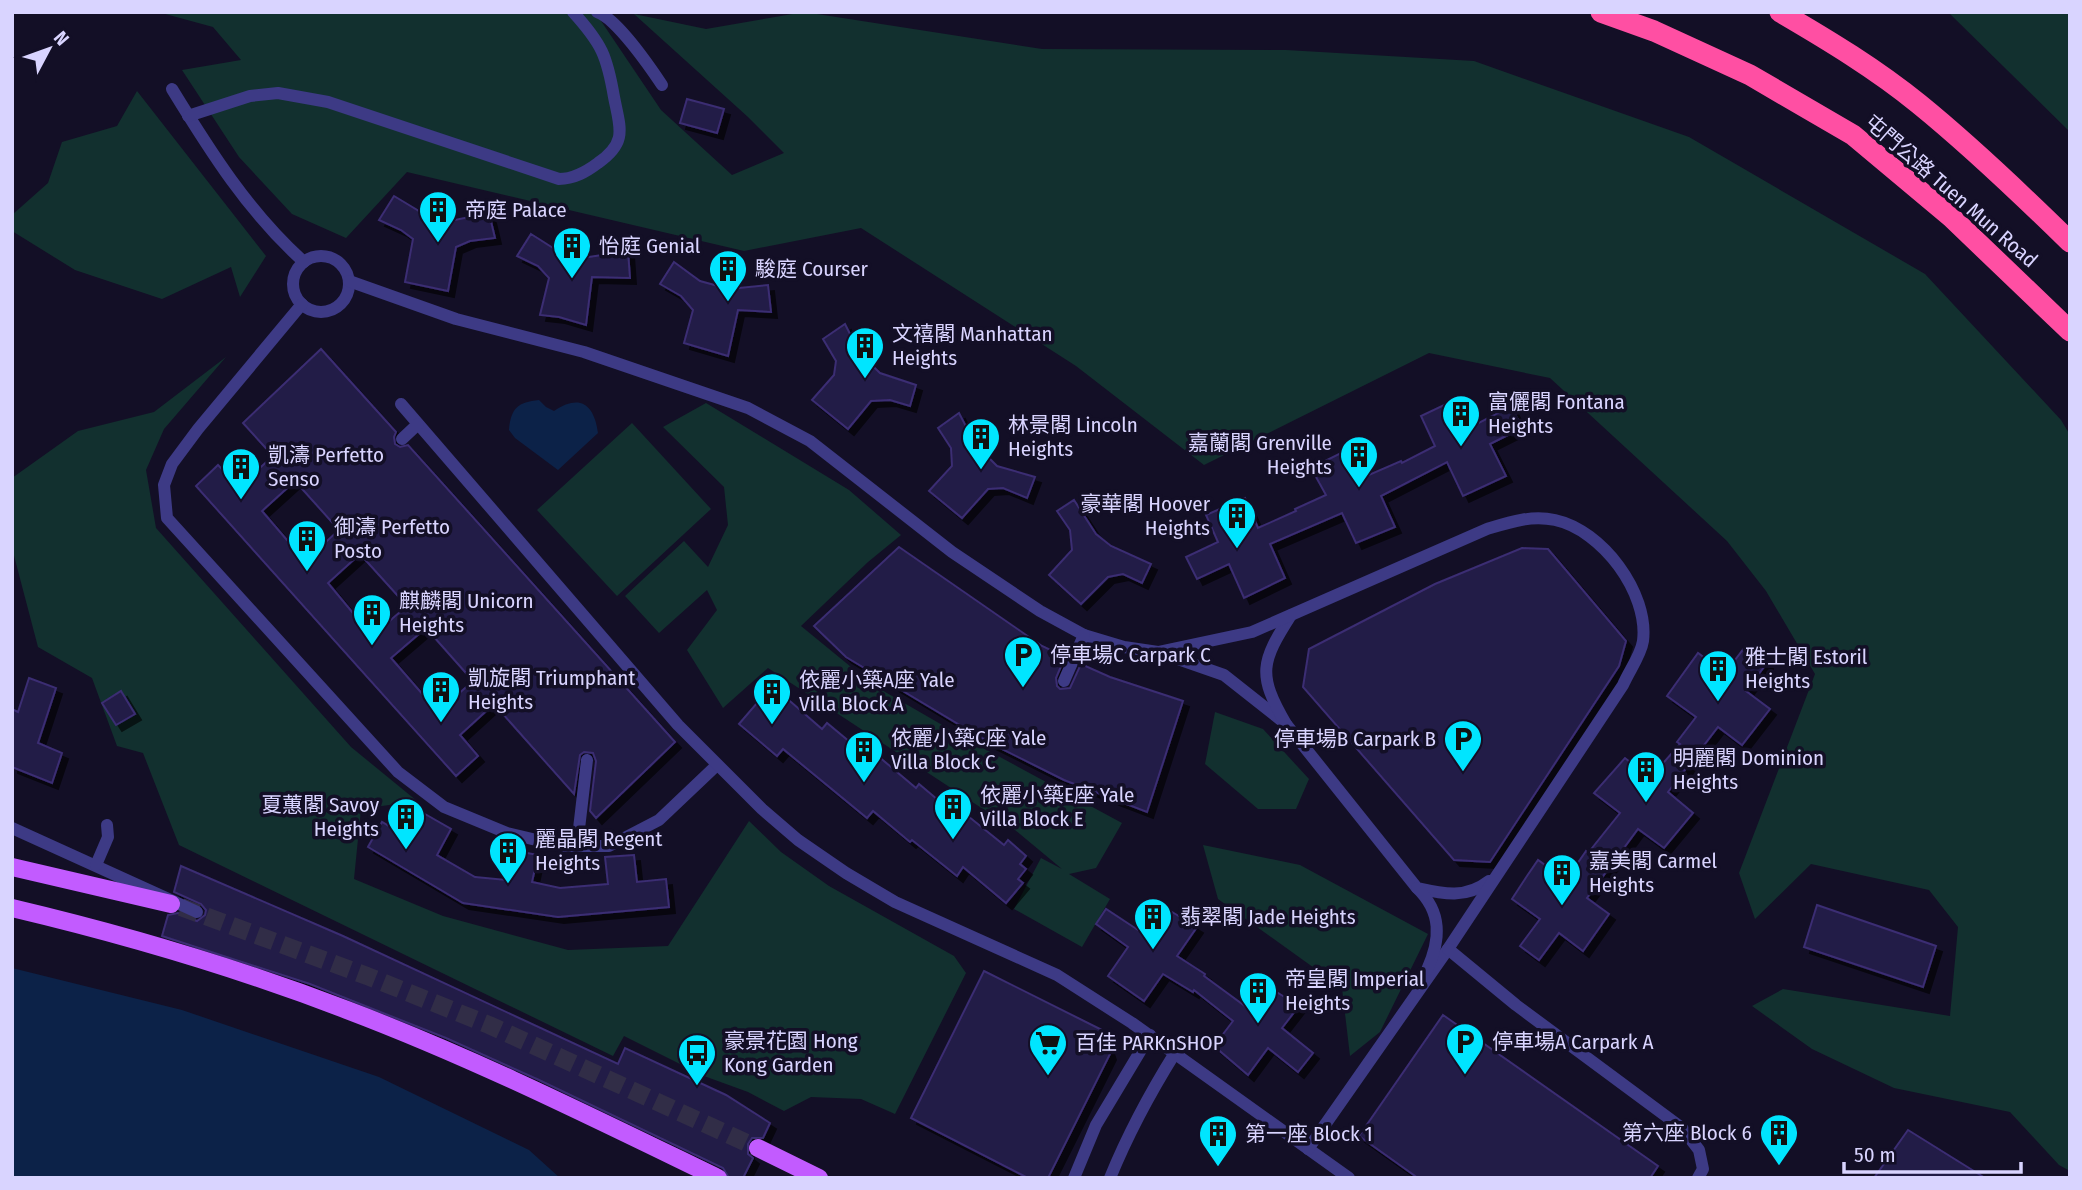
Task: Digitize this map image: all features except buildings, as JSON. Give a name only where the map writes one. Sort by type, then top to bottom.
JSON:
[{"type":"highway","name":"屯門公路 Tuen Mun Road","points":[[1601,12],[1654,31],[1751,75],[1853,135],[1951,217],[2070,331]]},
{"type":"highway","name":"屯門公路 Tuen Mun Road","points":[[1780,12],[1857,59],[1918,103],[1987,161],[2070,242]]},
{"type":"main road","points":[[12,867],[171,904]]},
{"type":"main road","points":[[12,908],[173,950],[349,1010],[526,1087],[718,1178]]},
{"type":"main road","points":[[758,1148],[818,1178]]},
{"type":"lane","points":[[188,116],[250,96],[278,93],[328,102],[559,179],[570,179],[611,154],[622,131],[609,65],[599,43],[573,12]]},
{"type":"lane","points":[[597,12],[604,15],[638,52],[662,85]]},
{"type":"lane","points":[[172,89],[229,180],[280,241],[304,262]]},
{"type":"lane","points":[[328,257],[342,265],[349,281],[346,297],[334,309],[317,312],[302,304],[293,288],[294,278],[304,262],[311,258],[328,257]]},
{"type":"lane","points":[[349,281],[456,319],[584,352],[748,408],[810,441],[952,552],[1040,611],[1084,635],[1124,648],[1158,652],[1224,675],[1286,724]]},
{"type":"lane","points":[[302,304],[172,464],[164,485],[167,518],[398,772],[444,807],[507,833],[562,846],[609,846],[659,820],[717,765]]},
{"type":"lane","points":[[401,404],[670,717],[762,809],[798,840],[895,902],[1057,975],[1150,1035],[1349,1178]]},
{"type":"lane","points":[[402,439],[418,424]]},
{"type":"lane","points":[[1158,652],[1252,632],[1487,529],[1524,518],[1556,520],[1588,534],[1615,561],[1635,592],[1643,615],[1643,643],[1623,685],[1448,949],[1308,1149]]},
{"type":"lane","points":[[1291,615],[1265,660],[1267,684],[1274,704],[1286,724],[1428,899],[1436,917],[1437,936],[1432,958],[1415,995]]},
{"type":"lane","points":[[1064,681],[1084,635]]},
{"type":"lane","points":[[577,846],[587,760]]},
{"type":"lane","points":[[96,866],[108,837],[107,825]]},
{"type":"lane","points":[[12,828],[197,912]]},
{"type":"lane","points":[[1417,888],[1441,894],[1461,894],[1478,890],[1508,860]]},
{"type":"lane","points":[[1448,949],[1516,1006],[1682,1128],[1699,1150],[1703,1169],[1698,1178]]},
{"type":"lane","points":[[1074,1178],[1096,1125],[1150,1035]]},
{"type":"lane","points":[[1110,1178],[1139,1114],[1175,1053]]},
{"type":"green space","points":[[158,12],[595,12],[661,110],[732,175],[784,153],[634,14],[706,29],[804,12],[1042,49],[1286,50],[1474,61],[1689,137],[1925,274],[2061,420],[2070,435],[2070,1171],[2059,1165],[2010,1112],[1894,1088],[1812,1049],[1752,1006],[1783,989],[1950,1016],[1958,927],[1929,890],[1811,864],[1755,919],[1739,873],[1815,674],[1766,591],[1727,541],[1550,378],[1429,353],[1204,465],[1076,366],[861,228],[744,251],[407,172],[346,238],[292,214],[239,157],[182,70],[241,60],[213,27]]},
{"type":"green space","points":[[1948,12],[2070,12],[2070,132]]},
{"type":"green space","points":[[137,91],[266,256],[240,297],[231,267],[162,299],[75,270],[12,231],[12,215],[48,183],[62,142],[117,126]]},
{"type":"green space","points":[[226,357],[164,429],[146,470],[156,528],[351,747],[417,801],[361,809],[354,879],[443,916],[568,950],[668,946],[749,821],[781,852],[829,886],[954,956],[966,973],[895,1114],[861,1099],[811,1097],[784,1111],[748,1092],[704,1076],[624,1036],[613,1056],[179,845],[143,753],[117,746],[92,678],[38,647],[12,548],[12,478],[78,431],[154,412]]},
{"type":"green space","points":[[706,403],[849,490],[901,535],[868,562],[801,626],[873,685],[1122,823],[1096,868],[1069,874],[1110,899],[1082,947],[1014,909],[1041,858],[1062,869],[1015,830],[768,668],[723,708],[687,650],[717,610],[707,590],[659,633],[625,596],[684,541],[708,567],[728,525],[724,487],[663,427]]},
{"type":"green space","points":[[632,423],[711,509],[617,596],[537,510]]},
{"type":"green space","points":[[1215,712],[1263,729],[1309,779],[1296,809],[1258,809],[1205,764]]},
{"type":"green space","points":[[1203,845],[1300,865],[1428,934],[1380,1032],[1350,1056],[1342,988],[1218,899]]},
{"type":"water","points":[[539,400],[554,411],[571,403],[584,404],[596,423],[598,433],[558,470],[515,438],[509,430],[517,408],[526,402]]},
{"type":"water","points":[[12,968],[182,1010],[379,1077],[529,1150],[560,1178],[12,1178]]},
{"type":"tunnel","points":[[181,907],[367,976],[489,1025],[758,1148]]},
{"type":"place","name":"帝庭 Palace","points":[[438,244]]},
{"type":"place","name":"怡庭 Genial","points":[[572,280]]},
{"type":"place","name":"駿庭 Courser","points":[[728,303]]},
{"type":"place","name":"文禧閣 Manhattan Heights","points":[[865,380]]},
{"type":"place","name":"富儷閣 Fontana Heights","points":[[1461,448]]},
{"type":"place","name":"林景閣 Lincoln Heights","points":[[981,471]]},
{"type":"place","name":"嘉蘭閣 Grenville Heights","points":[[1359,489]]},
{"type":"place","name":"凱濤 Perfetto Senso","points":[[241,501]]},
{"type":"place","name":"豪華閣 Hoover Heights","points":[[1237,550]]},
{"type":"place","name":"御濤 Perfetto Posto","points":[[307,573]]},
{"type":"place","name":"麒麟閣 Unicorn Heights","points":[[372,647]]},
{"type":"place","name":"停車場C Carpark C","points":[[1023,689]]},
{"type":"place","name":"雅士閣 Estoril Heights","points":[[1718,703]]},
{"type":"place","name":"凱旋閣 Triumphant Heights","points":[[441,724]]},
{"type":"place","name":"依麗小築A座 Yale Villa Block A","points":[[772,726]]},
{"type":"place","name":"停車場B Carpark B","points":[[1463,773]]},
{"type":"place","name":"依麗小築C座 Yale Villa Block C","points":[[864,784]]},
{"type":"place","name":"明麗閣 Dominion Heights","points":[[1646,804]]},
{"type":"place","name":"依麗小築E座 Yale Villa Block E","points":[[953,841]]},
{"type":"place","name":"夏蕙閣 Savoy Heights","points":[[406,851]]},
{"type":"place","name":"麗晶閣 Regent Heights","points":[[508,885]]},
{"type":"place","name":"嘉美閣 Carmel Heights","points":[[1562,907]]},
{"type":"place","name":"翡翠閣 Jade Heights","points":[[1153,951]]},
{"type":"place","name":"帝皇閣 Imperial Heights","points":[[1258,1025]]},
{"type":"place","name":"停車場A Carpark A","points":[[1465,1076]]},
{"type":"place","name":"百佳 PARKnSHOP","points":[[1048,1077]]},
{"type":"place","name":"豪景花園 Hong Kong Garden","points":[[697,1087]]},
{"type":"place","name":"第六座 Block 6","points":[[1779,1167]]},
{"type":"place","name":"第一座 Block 1","points":[[1218,1168]]}]
